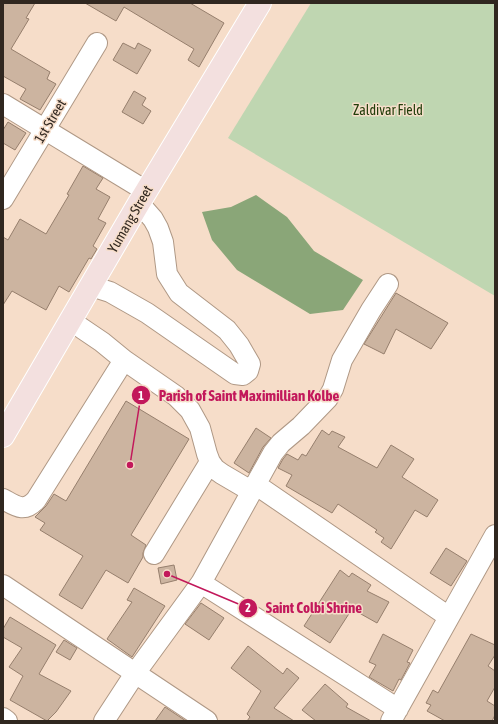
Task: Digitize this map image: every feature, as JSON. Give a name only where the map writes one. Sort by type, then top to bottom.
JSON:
[{"type":"main road","name":"Yumang Street","points":[[3,436],[143,197],[260,3]]},
{"type":"street","name":"1st Street","points":[[3,199],[97,43]]},
{"type":"street","points":[[3,104],[45,129],[143,197],[163,242],[167,274],[179,293],[227,330],[239,345],[250,364],[248,371],[243,375],[235,374],[147,313],[110,292],[91,286]]},
{"type":"street","points":[[104,721],[136,672],[201,582],[273,453],[281,443],[301,426],[328,398],[333,389],[342,360],[388,284]]},
{"type":"street","points":[[71,321],[176,396],[190,410],[200,428],[210,462],[222,474],[253,488],[449,617]]},
{"type":"street","points":[[199,350],[216,322]]},
{"type":"street","points":[[3,499],[22,508],[31,505],[36,500],[124,360]]},
{"type":"street","points":[[154,554],[210,462]]},
{"type":"street","points":[[201,582],[394,715],[495,535]]},
{"type":"street","points":[[3,585],[136,672],[207,721]]},
{"type":"street","points":[[3,718],[7,721]]},
{"type":"green space","name":"Zaldivar Field","points":[[311,3],[495,3],[495,296],[228,138]]},
{"type":"green space","points":[[256,195],[287,217],[314,251],[363,280],[343,310],[310,314],[237,270],[212,240],[202,212],[231,207]]},
{"type":"building","points":[[3,3],[35,3],[26,18],[29,19],[11,49],[50,72],[47,79],[56,84],[40,110],[20,99],[26,89],[3,76]]},
{"type":"building","points":[[85,3],[190,3],[224,23],[199,67],[188,60],[194,49],[124,7],[116,21]]},
{"type":"building","points":[[123,43],[135,49],[138,43],[151,50],[137,74],[113,60]]},
{"type":"building","points":[[134,91],[146,98],[142,105],[151,111],[143,124],[122,112]]},
{"type":"building","points":[[8,122],[26,133],[15,150],[3,143],[3,130]]},
{"type":"building","points":[[83,166],[103,178],[96,189],[110,197],[98,219],[106,223],[93,246],[97,249],[91,259],[89,258],[69,292],[59,286],[46,310],[12,291],[3,305],[3,237],[8,240],[20,219],[46,234],[69,195],[67,194]]},
{"type":"building","points":[[396,293],[448,323],[431,349],[396,329],[384,354],[364,344]]},
{"type":"building","points":[[126,401],[189,439],[131,535],[146,545],[143,557],[128,583],[106,570],[82,609],[59,595],[83,556],[40,530],[45,523],[35,517],[46,506],[54,494],[66,501]]},
{"type":"building","points":[[256,428],[271,438],[263,447],[249,473],[234,463]]},
{"type":"building","points":[[322,430],[329,435],[332,431],[345,437],[338,447],[377,468],[391,445],[414,459],[402,477],[438,500],[427,517],[415,510],[391,549],[381,542],[384,538],[375,532],[377,530],[338,504],[332,513],[286,486],[292,475],[278,468],[283,459],[287,454],[298,460],[302,454],[306,456]]},
{"type":"building","points":[[446,548],[467,561],[451,586],[430,573]]},
{"type":"building","points":[[174,565],[177,580],[161,584],[158,568]]},
{"type":"building","points":[[340,570],[349,577],[352,573],[371,585],[367,591],[389,602],[377,623],[352,609],[330,643],[304,626]]},
{"type":"building","points":[[134,588],[165,606],[132,657],[107,639],[132,602],[127,600]]},
{"type":"building","points":[[201,603],[224,618],[209,640],[185,624]]},
{"type":"building","points":[[10,617],[56,645],[39,674],[71,691],[56,712],[47,721],[10,700],[23,676],[9,667],[22,648],[3,637],[3,629]]},
{"type":"building","points":[[383,634],[413,650],[407,662],[410,663],[393,691],[369,677],[376,665],[369,662]]},
{"type":"building","points":[[471,634],[495,645],[495,655],[488,666],[495,671],[495,687],[487,701],[495,706],[495,715],[492,721],[445,721],[427,711],[431,705],[426,703],[433,690],[438,693]]},
{"type":"building","points":[[64,640],[77,648],[70,660],[56,652]]},
{"type":"building","points":[[248,646],[283,674],[287,668],[299,678],[274,708],[294,721],[247,721],[250,717],[247,714],[261,691],[231,668]]},
{"type":"building","points":[[325,684],[348,704],[346,707],[371,721],[316,721],[302,710]]},
{"type":"building","points":[[165,707],[186,721],[155,721]]},
{"type":"place","name":"Parish of Saint Maximillian Kolbe","points":[[130,465]]},
{"type":"place","name":"Saint Colbi Shrine","points":[[167,574]]}]
